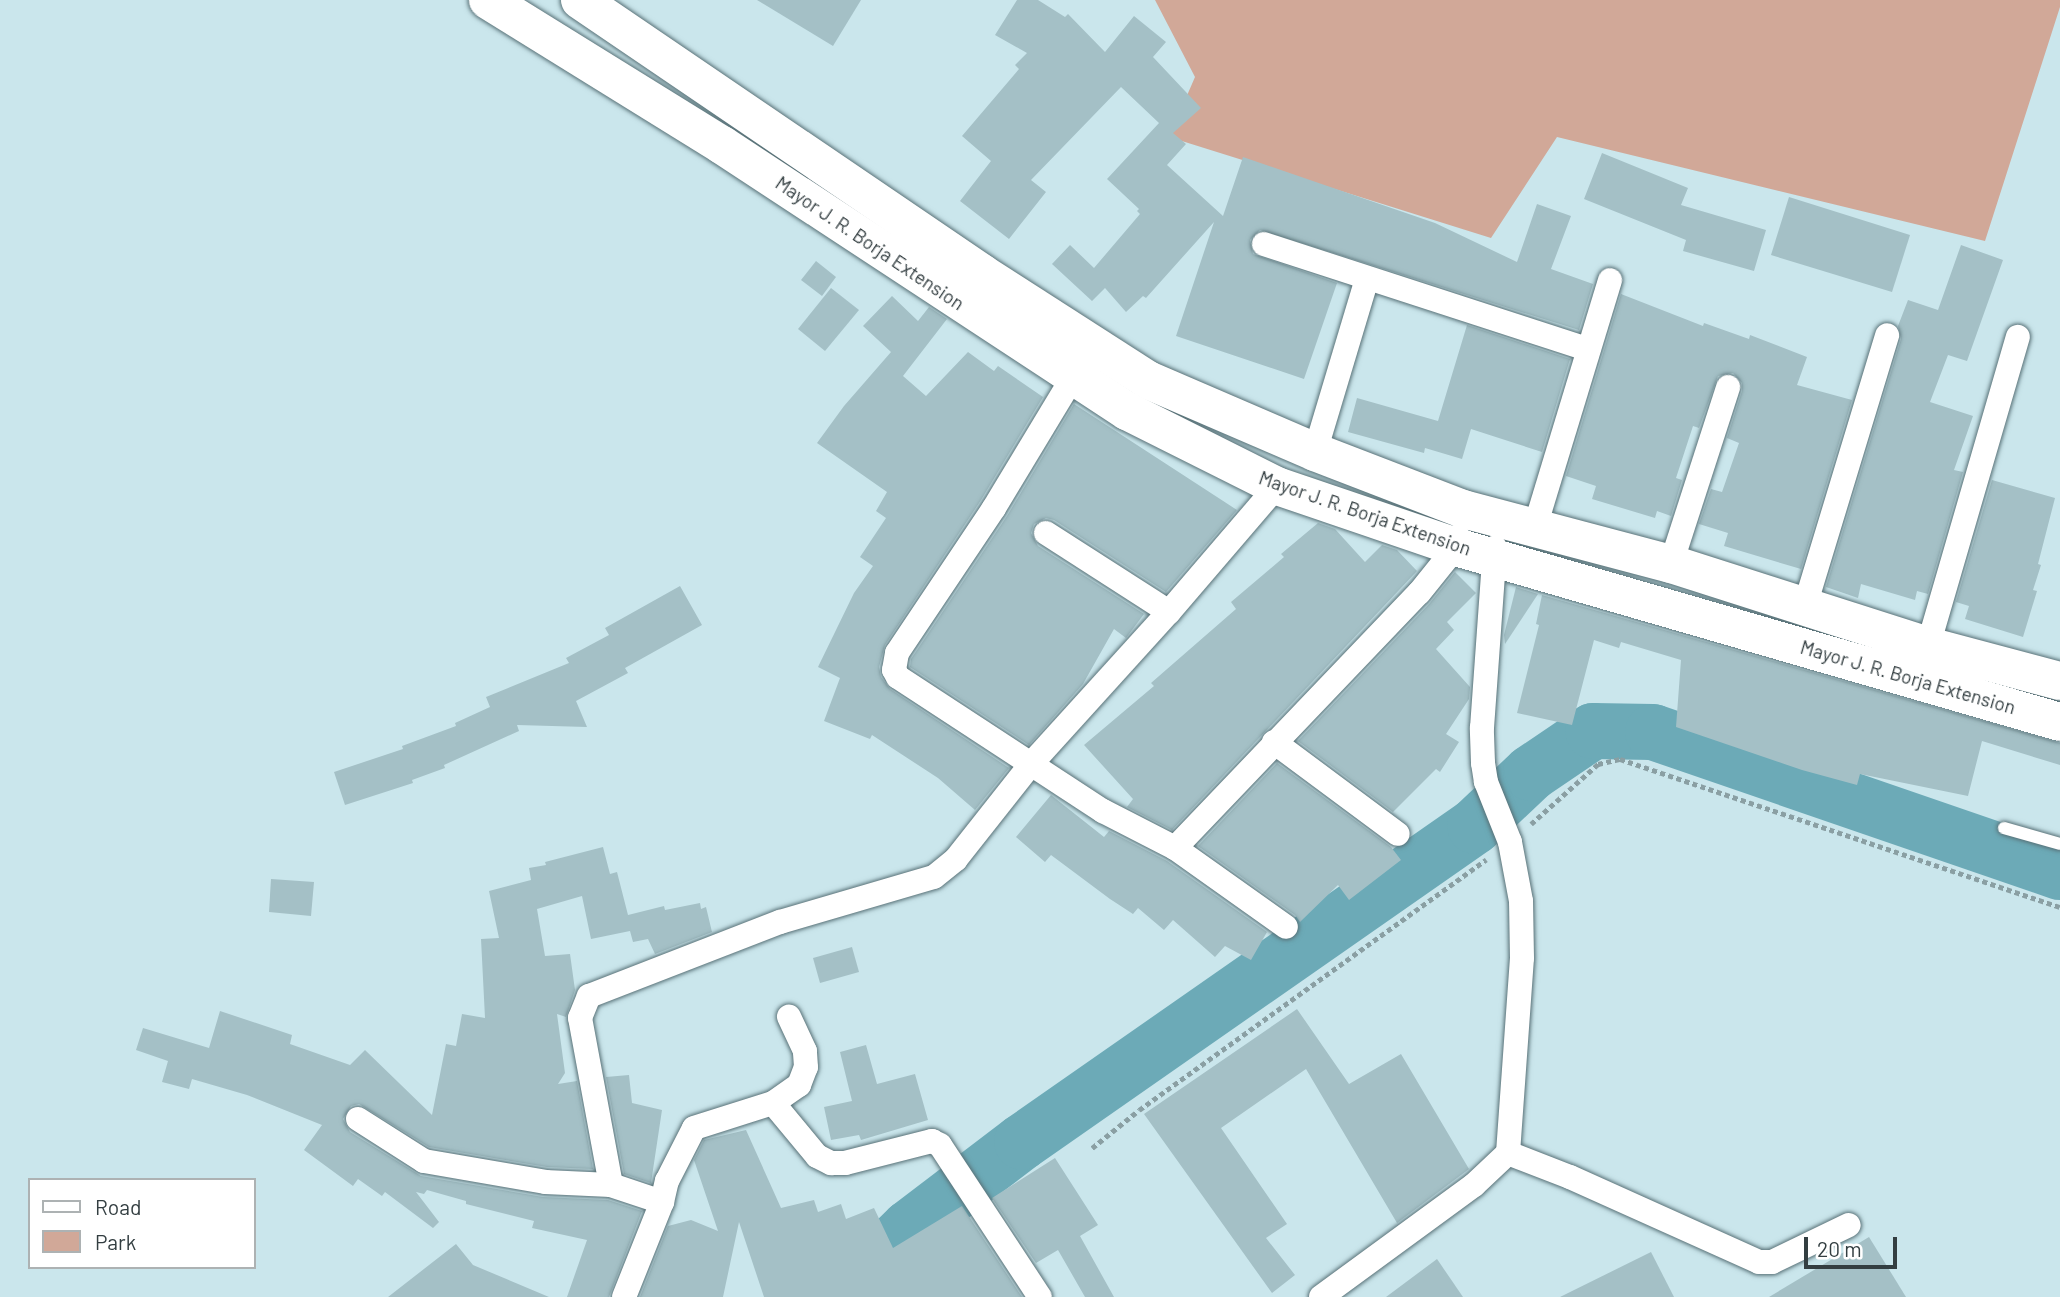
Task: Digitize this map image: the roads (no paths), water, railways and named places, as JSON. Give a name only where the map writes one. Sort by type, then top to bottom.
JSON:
[{"type":"main road","name":"Mayor J. R. Borja Extension","points":[[580,0],[984,274],[1148,380],[1315,452],[1478,512],[1671,564],[1804,609],[1928,646],[2060,722]]},
{"type":"main road","name":"Mayor J. R. Borja Extension","points":[[496,2],[722,145],[1127,411],[1277,486],[1456,547],[1991,682],[2060,681]]},
{"type":"main road","points":[[1127,411],[1148,380]]},
{"type":"street","points":[[1264,244],[1588,349]]},
{"type":"street","points":[[1315,452],[1367,279]]},
{"type":"street","points":[[1535,527],[1610,280]]},
{"type":"street","points":[[1804,609],[1888,335]]},
{"type":"street","points":[[1928,646],[2018,337]]},
{"type":"street","points":[[1073,377],[994,508],[894,662],[898,677],[1103,811],[1175,848],[1286,927]]},
{"type":"street","points":[[1671,564],[1728,387]]},
{"type":"street","points":[[611,1185],[580,1018],[589,996],[780,922],[934,877],[956,859],[1031,764],[1169,612],[1277,486]]},
{"type":"street","points":[[1175,848],[1419,593],[1456,547],[1478,512]]},
{"type":"street","points":[[1321,1297],[1474,1185],[1508,1153],[1522,958],[1521,901],[1510,842],[1486,782],[1482,728],[1496,557],[1478,512]]},
{"type":"street","points":[[1046,533],[1169,612]]},
{"type":"street","points":[[1274,742],[1398,834]]},
{"type":"street","points":[[624,1297],[662,1202],[667,1181],[694,1128],[773,1102],[799,1085],[806,1067],[805,1051],[789,1017]]},
{"type":"street","points":[[773,1102],[817,1156],[831,1163],[845,1163],[932,1141],[940,1145],[1040,1297]]},
{"type":"street","points":[[358,1119],[424,1161],[545,1182],[611,1185],[662,1202]]},
{"type":"street","points":[[1508,1153],[1759,1262],[1772,1262],[1849,1225]]},
{"type":"lane","points":[[2004,828],[2060,844]]},
{"type":"waterway","points":[[839,1297],[909,1228],[1022,1142],[1475,826],[1531,773],[1593,731],[1653,732],[2060,872]]}]
